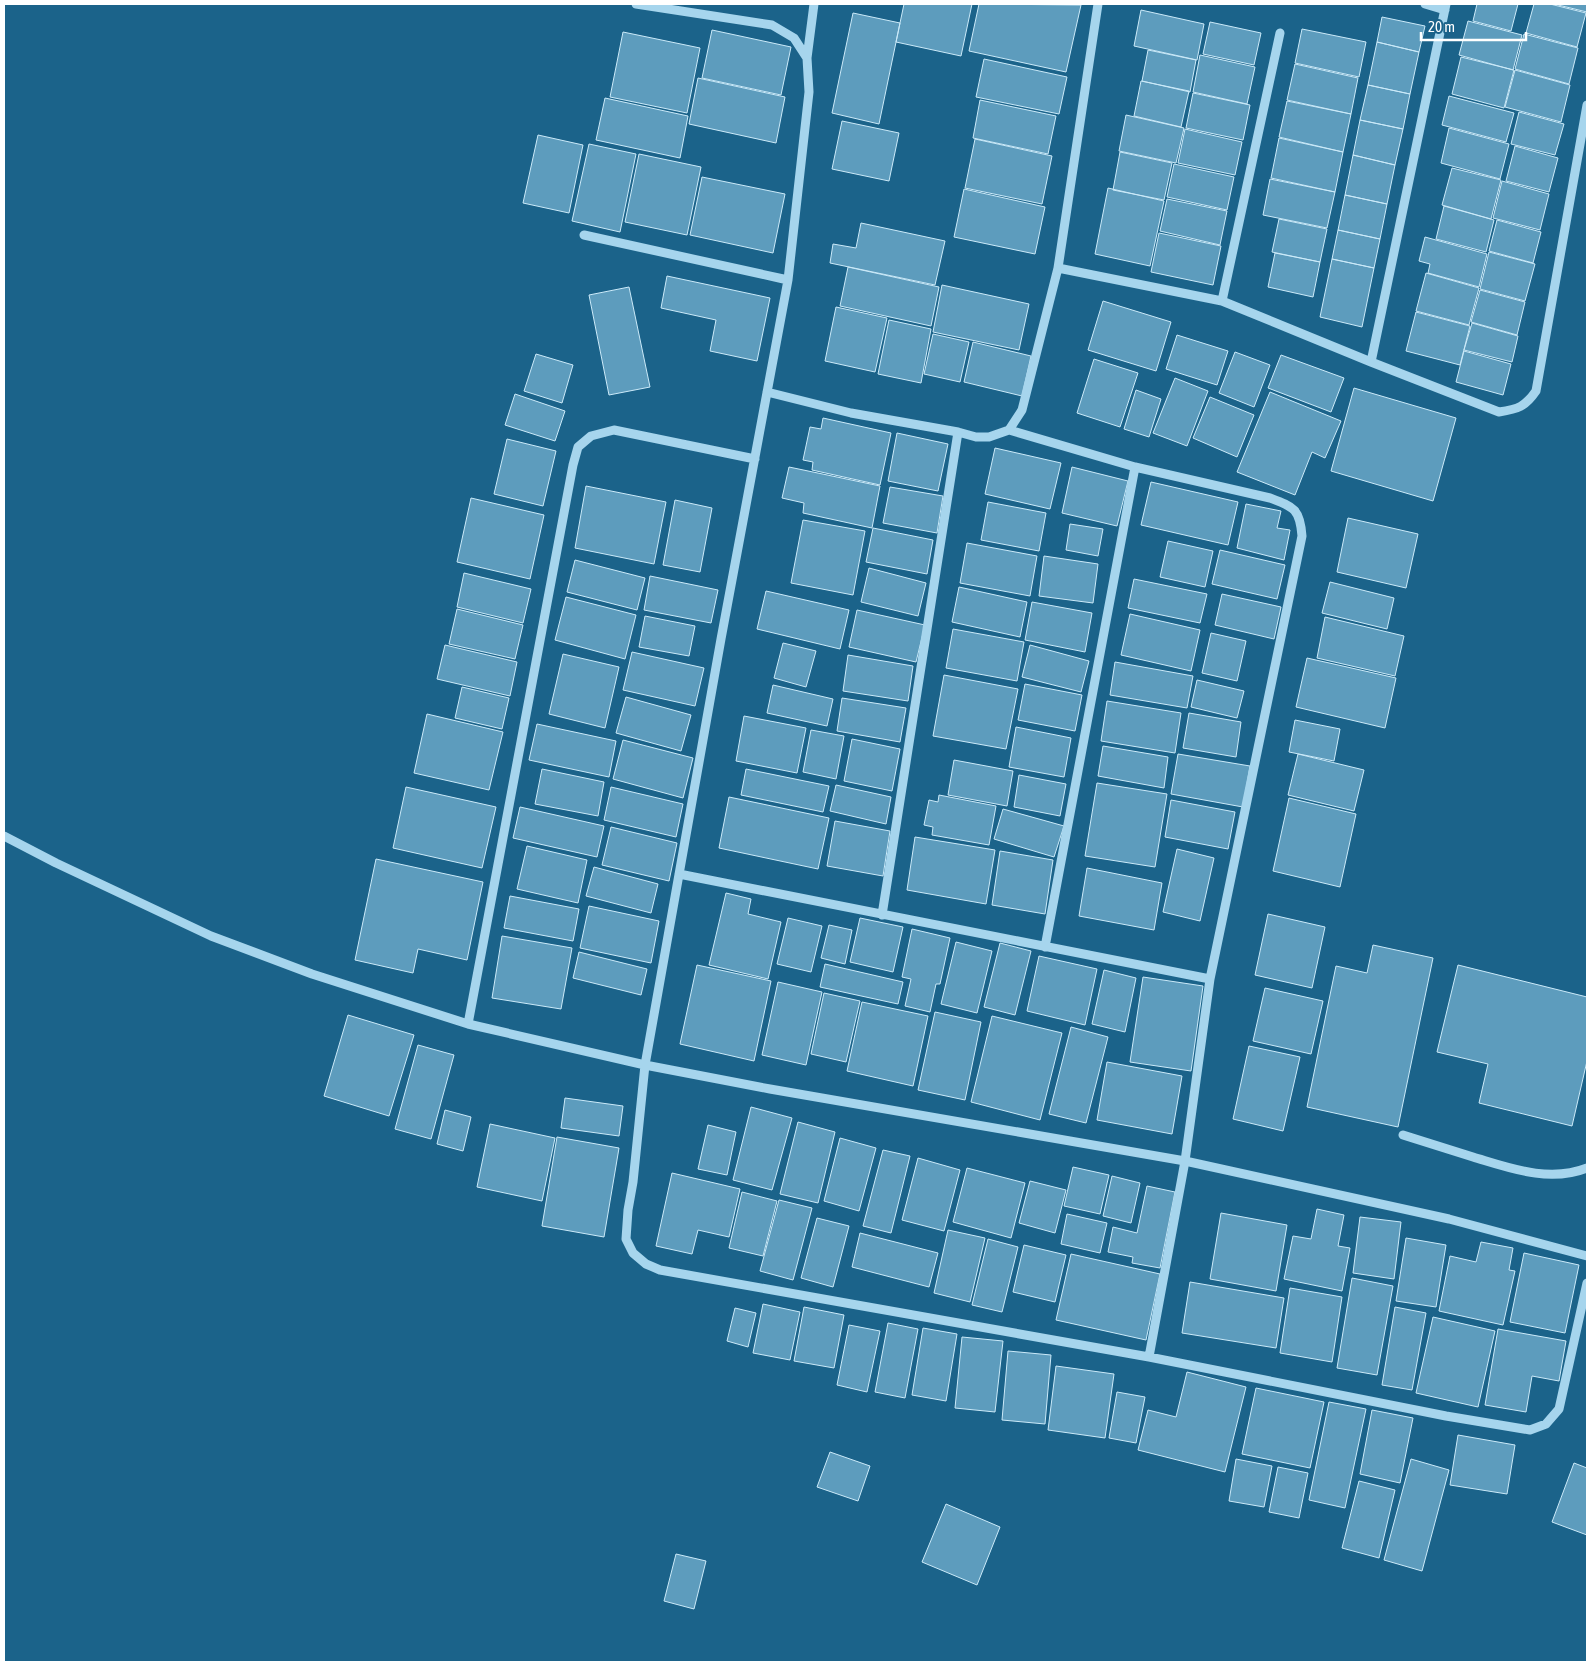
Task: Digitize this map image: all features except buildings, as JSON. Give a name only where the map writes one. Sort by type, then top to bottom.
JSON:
[{"type":"street","points":[[636,4],[772,25],[794,38],[807,58]]},
{"type":"street","points":[[814,4],[807,58],[809,92],[788,280],[721,639],[645,1066],[626,1239],[633,1253],[646,1264],[660,1270],[1149,1357],[1446,1416],[1530,1430],[1546,1424],[1559,1409],[1587,1283]]},
{"type":"street","points":[[1009,430],[1022,410],[1058,268],[1098,4]]},
{"type":"street","points":[[1371,362],[1446,7],[1425,4]]},
{"type":"street","points":[[1222,301],[1280,33]]},
{"type":"street","points":[[1058,268],[1222,301],[1499,412],[1516,409],[1528,402],[1536,391],[1587,105]]},
{"type":"street","points":[[584,235],[788,280]]},
{"type":"street","points":[[767,392],[851,413],[958,432],[976,437],[989,437],[1009,430],[1135,467],[1270,498],[1292,506],[1301,521],[1302,536],[1210,979],[1185,1161],[1149,1357]]},
{"type":"street","points":[[468,1024],[573,465],[578,447],[591,436],[614,430],[755,459]]},
{"type":"street","points":[[882,915],[958,432]]},
{"type":"street","points":[[1045,947],[1135,467]]},
{"type":"street","points":[[4,836],[56,863],[211,936],[312,974],[468,1024],[645,1066],[1185,1161],[1449,1218],[1587,1256]]},
{"type":"street","points":[[679,874],[1210,979]]},
{"type":"street","points":[[1403,1135],[1525,1172],[1555,1175],[1579,1172],[1587,1168]]}]
